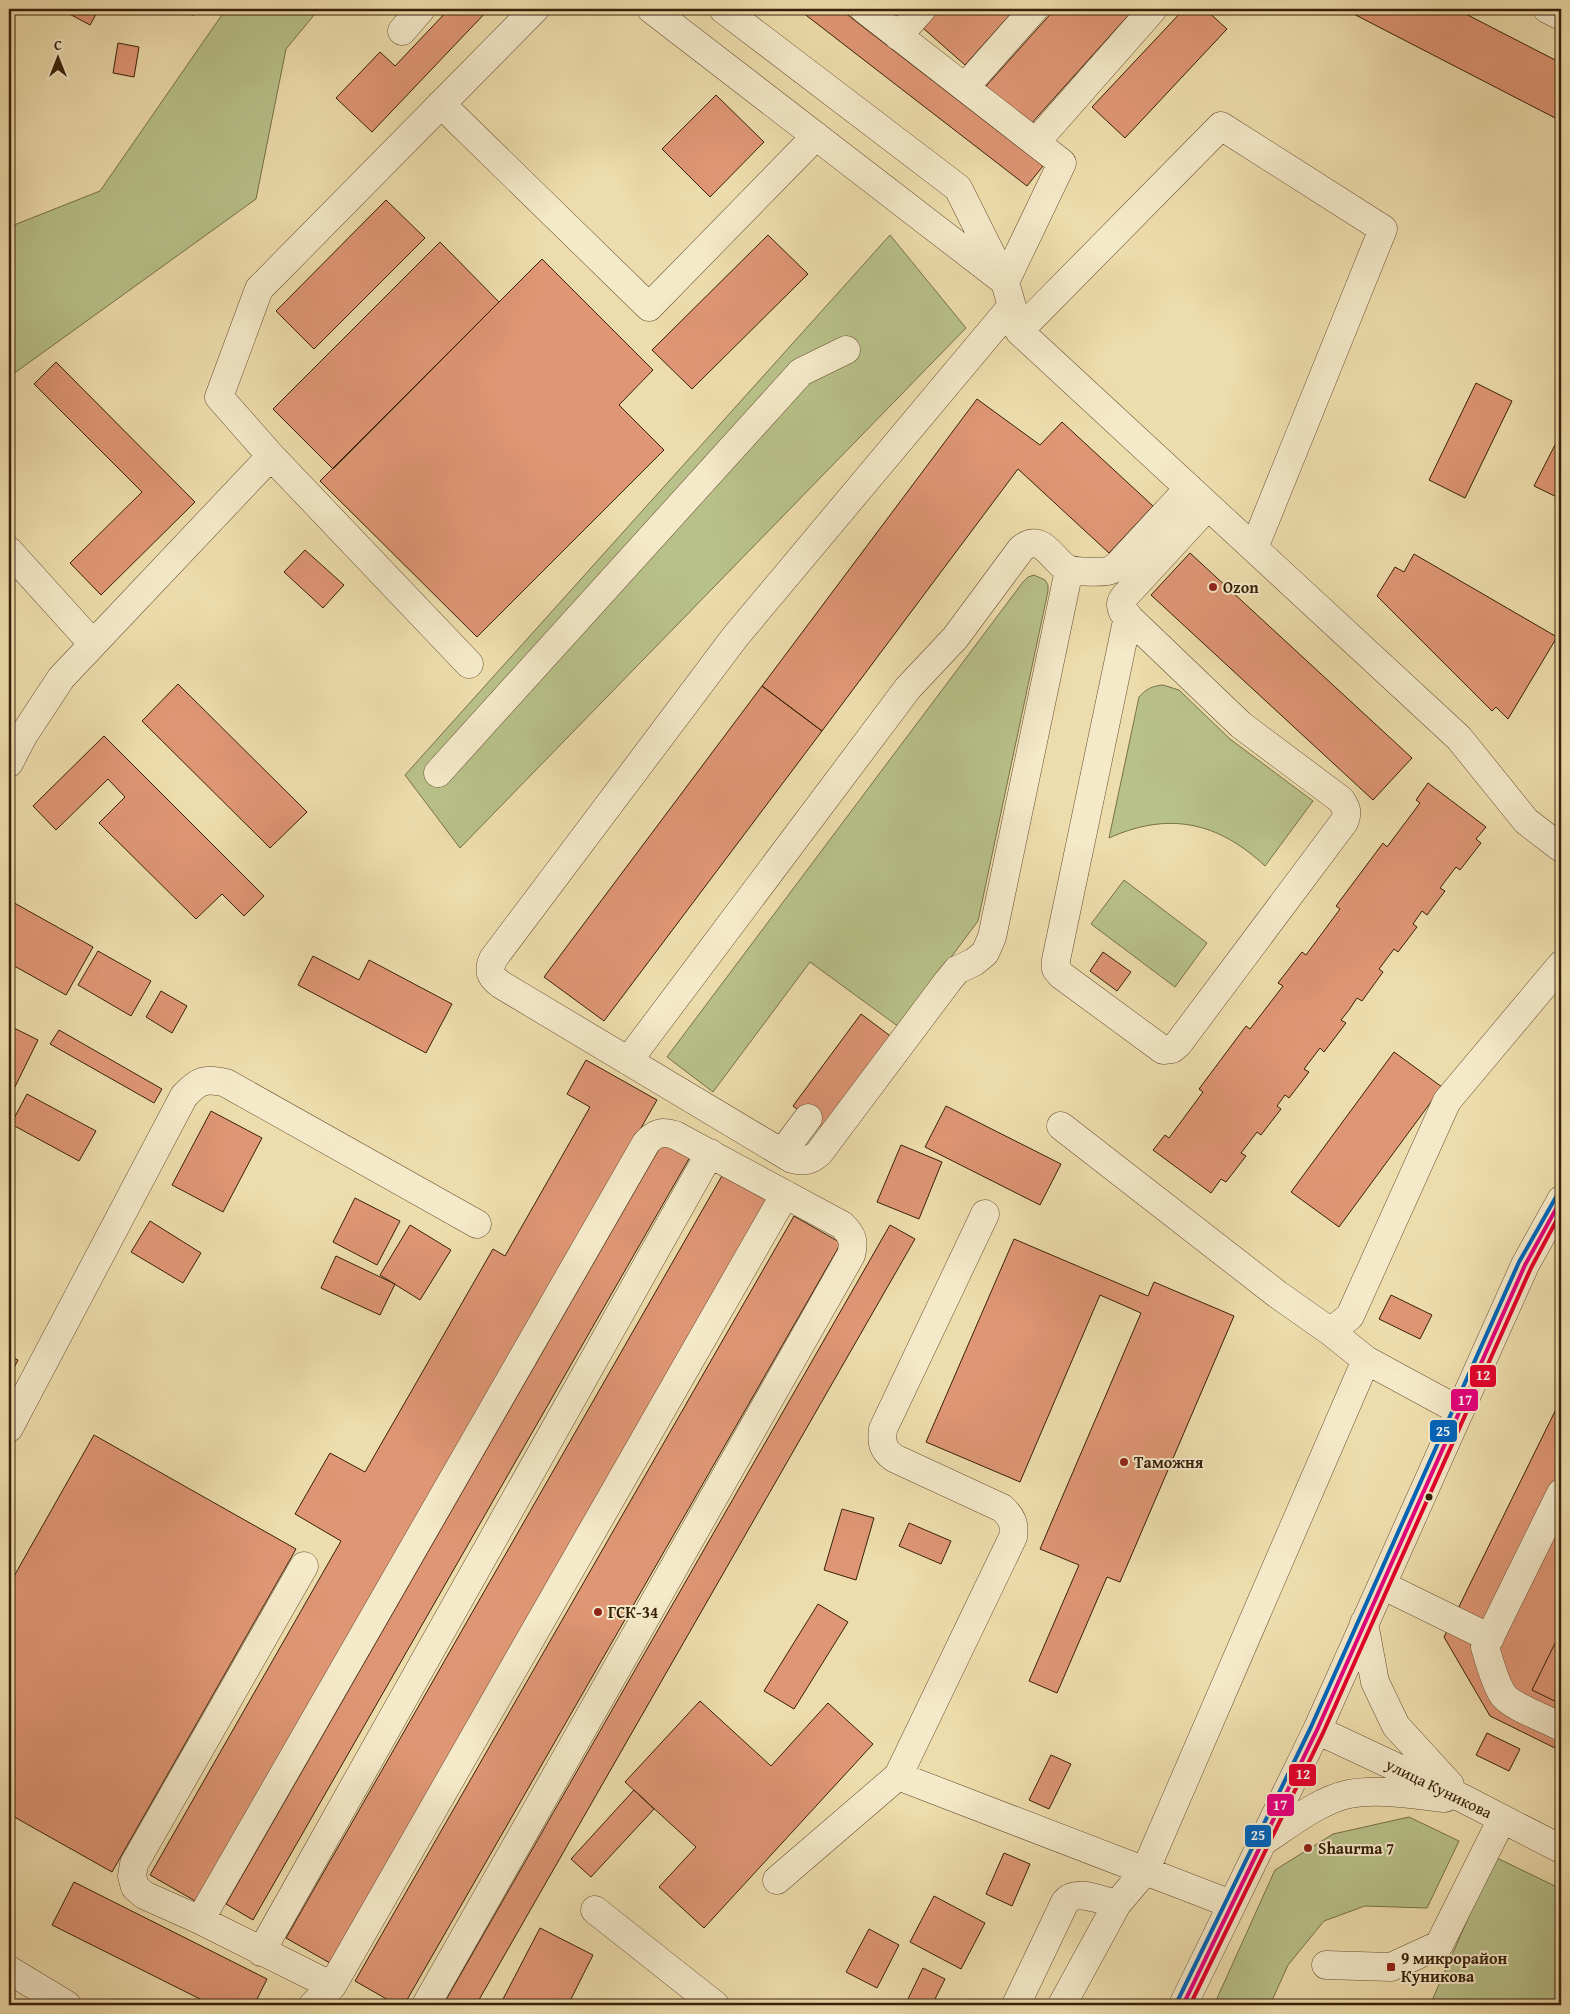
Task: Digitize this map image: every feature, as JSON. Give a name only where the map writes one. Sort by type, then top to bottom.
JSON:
[{"type":"street","points":[[402,31],[421,9]]},
{"type":"street","points":[[469,664],[271,456],[219,397],[259,289],[535,9]]},
{"type":"street","points":[[651,9],[816,136],[1012,306],[1199,497],[1459,738],[1526,821],[1561,848]]},
{"type":"street","points":[[723,9],[958,188],[1012,306]]},
{"type":"street","points":[[864,9],[1062,163],[1012,306]]},
{"type":"street","points":[[898,36],[922,9]]},
{"type":"street","points":[[965,87],[1034,9]]},
{"type":"street","points":[[1036,142],[1153,9]]},
{"type":"street","points":[[1547,9],[1561,16]]},
{"type":"street","points":[[441,104],[649,307],[816,136]]},
{"type":"street","points":[[1069,570],[994,928],[985,953],[974,962],[958,970],[948,981],[812,1160],[802,1162],[782,1154],[491,977],[489,969],[493,959],[735,637],[1012,306],[1221,126],[1383,229],[1254,548]]},
{"type":"street","points":[[438,773],[801,372],[846,350]]},
{"type":"street","points":[[9,763],[23,736],[61,678],[271,456]]},
{"type":"street","points":[[628,1061],[908,688],[955,638],[1022,549],[1028,544],[1035,543],[1043,546],[1069,570],[1102,572],[1110,570],[1199,497]]},
{"type":"street","points":[[1128,616],[1056,960],[1056,969],[1061,975],[1163,1050],[1172,1049],[1178,1044],[1347,816],[1347,808],[1341,800],[1241,725],[1128,616],[1121,606],[1121,600],[1199,497]]},
{"type":"street","points":[[9,551],[93,644]]},
{"type":"street","points":[[1331,1332],[1350,1316],[1447,1101],[1561,965]]},
{"type":"street","points":[[9,1428],[184,1096],[195,1084],[210,1079],[226,1083],[476,1224]]},
{"type":"street","points":[[782,1154],[808,1118]]},
{"type":"street","points":[[1061,1126],[1277,1294],[1331,1332],[1366,1360],[1460,1411]]},
{"type":"street","points":[[200,1920],[646,1143],[654,1135],[664,1132],[675,1135],[842,1225],[851,1233],[854,1244],[851,1255],[426,2005]]},
{"type":"street","points":[[261,1952],[710,1154]]},
{"type":"street","points":[[313,2005],[332,1986],[785,1194]]},
{"type":"street","points":[[1183,2005],[1316,1730],[1525,1265],[1561,1200]]},
{"type":"street","points":[[777,1880],[898,1776],[1012,1537],[1015,1526],[1010,1515],[1002,1508],[894,1458],[885,1451],[881,1441],[884,1430],[985,1214]]},
{"type":"street","points":[[1062,2005],[1117,1904],[1145,1871],[1366,1360]]},
{"type":"street","points":[[1561,1493],[1485,1647],[1504,1696],[1517,1705],[1561,1727]]},
{"type":"street","points":[[304,1566],[134,1864],[132,1876],[135,1888],[144,1895],[200,1920],[332,1986]]},
{"type":"street","points":[[1382,1585],[1490,1638]]},
{"type":"street","points":[[1364,1623],[1375,1682],[1396,1726],[1426,1761],[1464,1799]]},
{"type":"street","name":"улица Куникова","points":[[1316,1730],[1464,1799],[1561,1849]]},
{"type":"street","points":[[898,1776],[1231,1904]]},
{"type":"street","points":[[1261,1843],[1313,1808],[1348,1794],[1384,1792],[1464,1799]]},
{"type":"street","points":[[1326,1965],[1391,1967],[1439,1945],[1502,1819]]},
{"type":"street","points":[[1016,2005],[1064,1902],[1068,1898],[1079,1895],[1117,1904]]},
{"type":"street","points":[[595,1910],[715,2005]]},
{"type":"street","points":[[9,1970],[67,2005]]},
{"type":"green space","points":[[226,9],[319,9],[286,49],[256,199],[9,377],[9,227],[100,191]]},
{"type":"green space","points":[[890,235],[966,328],[460,848],[405,775]]},
{"type":"green space","points":[[1034,575],[1045,580],[1048,585],[1048,591],[978,921],[899,1027],[810,962],[713,1092],[667,1057],[1023,582],[1028,577]]},
{"type":"green space","points":[[1163,685],[1179,690],[1230,739],[1313,801],[1265,866],[1229,839],[1192,825],[1172,823],[1152,825],[1109,838],[1139,697],[1150,688]]},
{"type":"green space","points":[[1124,880],[1207,943],[1175,987],[1091,924]]},
{"type":"green space","points":[[1409,1817],[1459,1841],[1427,1908],[1365,1906],[1324,1921],[1288,1965],[1270,2005],[1214,2005],[1275,1870],[1333,1834]]},
{"type":"green space","points":[[1495,1857],[1561,1889],[1561,2005],[1430,2005]]},
{"type":"building","points":[[62,9],[99,9],[90,25]]},
{"type":"building","points":[[178,9],[195,9],[194,15],[177,13]]},
{"type":"building","points":[[449,9],[489,9],[372,132],[336,98],[380,52],[395,66]]},
{"type":"building","points":[[798,9],[840,9],[1043,166],[1027,186]]},
{"type":"building","points":[[890,9],[906,9],[899,17]]},
{"type":"building","points":[[940,9],[1015,9],[965,65],[923,28]]},
{"type":"building","points":[[1055,9],[1134,9],[1030,125],[986,86]]},
{"type":"building","points":[[1184,9],[1205,9],[1227,29],[1125,138],[1092,107]]},
{"type":"building","points":[[1344,9],[1456,9],[1561,63],[1561,121]]},
{"type":"building","points":[[118,43],[139,47],[134,77],[113,73]]},
{"type":"building","points":[[716,95],[764,142],[710,197],[662,149]]},
{"type":"building","points":[[386,200],[425,238],[314,349],[276,311]]},
{"type":"building","points":[[768,235],[808,274],[692,389],[652,350]]},
{"type":"building","points":[[440,242],[499,302],[333,469],[273,409]]},
{"type":"building","points":[[542,259],[653,370],[619,405],[664,450],[477,637],[320,481]]},
{"type":"building","points":[[56,362],[195,502],[101,595],[70,563],[142,492],[34,384]]},
{"type":"building","points":[[1476,383],[1512,401],[1465,498],[1429,480]]},
{"type":"building","points":[[977,399],[1040,445],[1062,422],[1153,506],[1109,553],[1018,469],[822,731],[762,686]]},
{"type":"building","points":[[1557,441],[1561,443],[1561,499],[1534,486]]},
{"type":"building","points":[[305,550],[344,585],[323,608],[284,572]]},
{"type":"building","points":[[1190,553],[1412,758],[1373,800],[1151,595]]},
{"type":"building","points":[[1414,554],[1557,637],[1508,719],[1496,707],[1492,711],[1377,596],[1395,567],[1404,572]]},
{"type":"building","points":[[178,684],[307,812],[270,848],[142,721]]},
{"type":"building","points":[[762,686],[822,731],[604,1021],[544,977]]},
{"type":"building","points":[[104,736],[264,896],[244,916],[222,894],[196,919],[99,823],[125,797],[108,779],[56,830],[33,806]]},
{"type":"building","points":[[1428,783],[1486,827],[1476,839],[1481,843],[1460,870],[1456,867],[1440,888],[1445,891],[1427,915],[1422,911],[1413,924],[1417,927],[1398,952],[1394,949],[1379,969],[1383,972],[1362,1001],[1357,998],[1341,1020],[1346,1023],[1324,1052],[1320,1048],[1304,1069],[1309,1072],[1289,1098],[1285,1095],[1277,1106],[1281,1109],[1261,1135],[1257,1132],[1241,1153],[1246,1156],[1226,1182],[1221,1179],[1211,1193],[1153,1150],[1165,1135],[1169,1138],[1203,1092],[1199,1089],[1246,1026],[1250,1029],[1283,986],[1278,983],[1302,952],[1306,955],[1340,909],[1336,906],[1383,843],[1387,847],[1420,803],[1416,800]]},
{"type":"building","points":[[9,900],[93,947],[66,995],[9,963]]},
{"type":"building","points":[[98,951],[151,981],[131,1016],[78,985]]},
{"type":"building","points":[[1103,952],[1131,972],[1117,991],[1090,971]]},
{"type":"building","points":[[313,956],[359,980],[369,960],[452,1004],[426,1053],[298,985]]},
{"type":"building","points":[[161,991],[187,1006],[172,1033],[146,1017]]},
{"type":"building","points":[[861,1014],[893,1038],[824,1130],[793,1106]]},
{"type":"building","points":[[12,1027],[38,1040],[9,1099],[9,1034]]},
{"type":"building","points":[[59,1030],[162,1089],[154,1103],[50,1044]]},
{"type":"building","points":[[1394,1052],[1442,1087],[1339,1227],[1291,1192]]},
{"type":"building","points":[[586,1060],[657,1100],[197,1902],[150,1875],[341,1541],[295,1514],[330,1453],[365,1472],[493,1249],[505,1256],[590,1107],[567,1094]]},
{"type":"building","points":[[27,1094],[96,1131],[79,1161],[11,1124]]},
{"type":"building","points":[[946,1106],[1061,1164],[1040,1205],[925,1147]]},
{"type":"building","points":[[211,1111],[262,1138],[223,1212],[172,1185]]},
{"type":"building","points":[[663,1142],[690,1157],[253,1920],[226,1904]]},
{"type":"building","points":[[901,1145],[942,1162],[919,1219],[877,1202]]},
{"type":"building","points":[[723,1174],[768,1200],[330,1963],[286,1938]]},
{"type":"building","points":[[355,1198],[400,1221],[377,1265],[333,1242]]},
{"type":"building","name":"ГСК-34","points":[[794,1216],[841,1243],[404,2005],[397,2005],[355,1981]]},
{"type":"building","points":[[150,1221],[201,1253],[183,1283],[131,1252]]},
{"type":"building","points":[[410,1225],[451,1250],[420,1300],[380,1275]]},
{"type":"building","points":[[890,1225],[915,1239],[476,2005],[443,2005]]},
{"type":"building","name":"Таможня","points":[[1014,1239],[1148,1296],[1154,1282],[1234,1316],[1120,1582],[1107,1577],[1057,1693],[1029,1681],[1079,1565],[1040,1549],[1141,1313],[1100,1295],[1020,1482],[926,1442]]},
{"type":"building","points":[[336,1256],[395,1284],[380,1315],[321,1288]]},
{"type":"building","points":[[1391,1295],[1432,1315],[1420,1339],[1379,1319]]},
{"type":"building","points":[[9,1355],[18,1360],[9,1377]]},
{"type":"building","points":[[1561,1399],[1561,1751],[1490,1716],[1444,1637]]},
{"type":"building","points":[[94,1435],[296,1549],[112,1872],[9,1814],[9,1585]]},
{"type":"building","points":[[842,1509],[874,1518],[856,1580],[824,1570]]},
{"type":"building","points":[[909,1523],[951,1541],[941,1564],[899,1546]]},
{"type":"building","points":[[818,1604],[848,1622],[794,1709],[764,1691]]},
{"type":"building","points":[[1561,1631],[1561,1704],[1532,1690]]},
{"type":"building","points":[[700,1701],[771,1766],[828,1703],[873,1744],[704,1928],[659,1887],[696,1847],[625,1782]]},
{"type":"building","points":[[1487,1733],[1520,1749],[1509,1771],[1476,1755]]},
{"type":"building","points":[[1051,1755],[1071,1764],[1049,1809],[1029,1800]]},
{"type":"building","points":[[634,1790],[654,1809],[591,1877],[571,1859]]},
{"type":"building","points":[[1004,1853],[1030,1864],[1012,1906],[986,1894]]},
{"type":"building","points":[[74,1882],[267,1979],[254,2005],[212,2005],[52,1925]]},
{"type":"building","points":[[934,1896],[985,1923],[961,1969],[910,1942]]},
{"type":"building","points":[[540,1928],[593,1955],[568,2005],[510,2005],[502,2001]]},
{"type":"building","points":[[869,1929],[899,1945],[877,1988],[846,1972]]},
{"type":"building","points":[[923,1968],[945,1979],[932,2005],[914,2005],[907,2001]]},
{"type":"transit line","name":"25","points":[[1177,2002],[1311,1727],[1519,1262],[1556,1197]]},
{"type":"transit line","name":"17","points":[[1183,2005],[1317,1730],[1525,1265],[1561,1200]]},
{"type":"transit line","name":"12","points":[[1190,2005],[1323,1733],[1531,1268],[1561,1212]]},
{"type":"place","name":"Ozon","points":[[1213,587]]},
{"type":"place","name":"Таможня","points":[[1124,1462]]},
{"type":"place","name":"ГСК-34","points":[[598,1612]]},
{"type":"place","name":"Shaurma 7","points":[[1308,1848]]},
{"type":"place","name":"9 микрорайон Куникова","points":[[1391,1967]]}]
